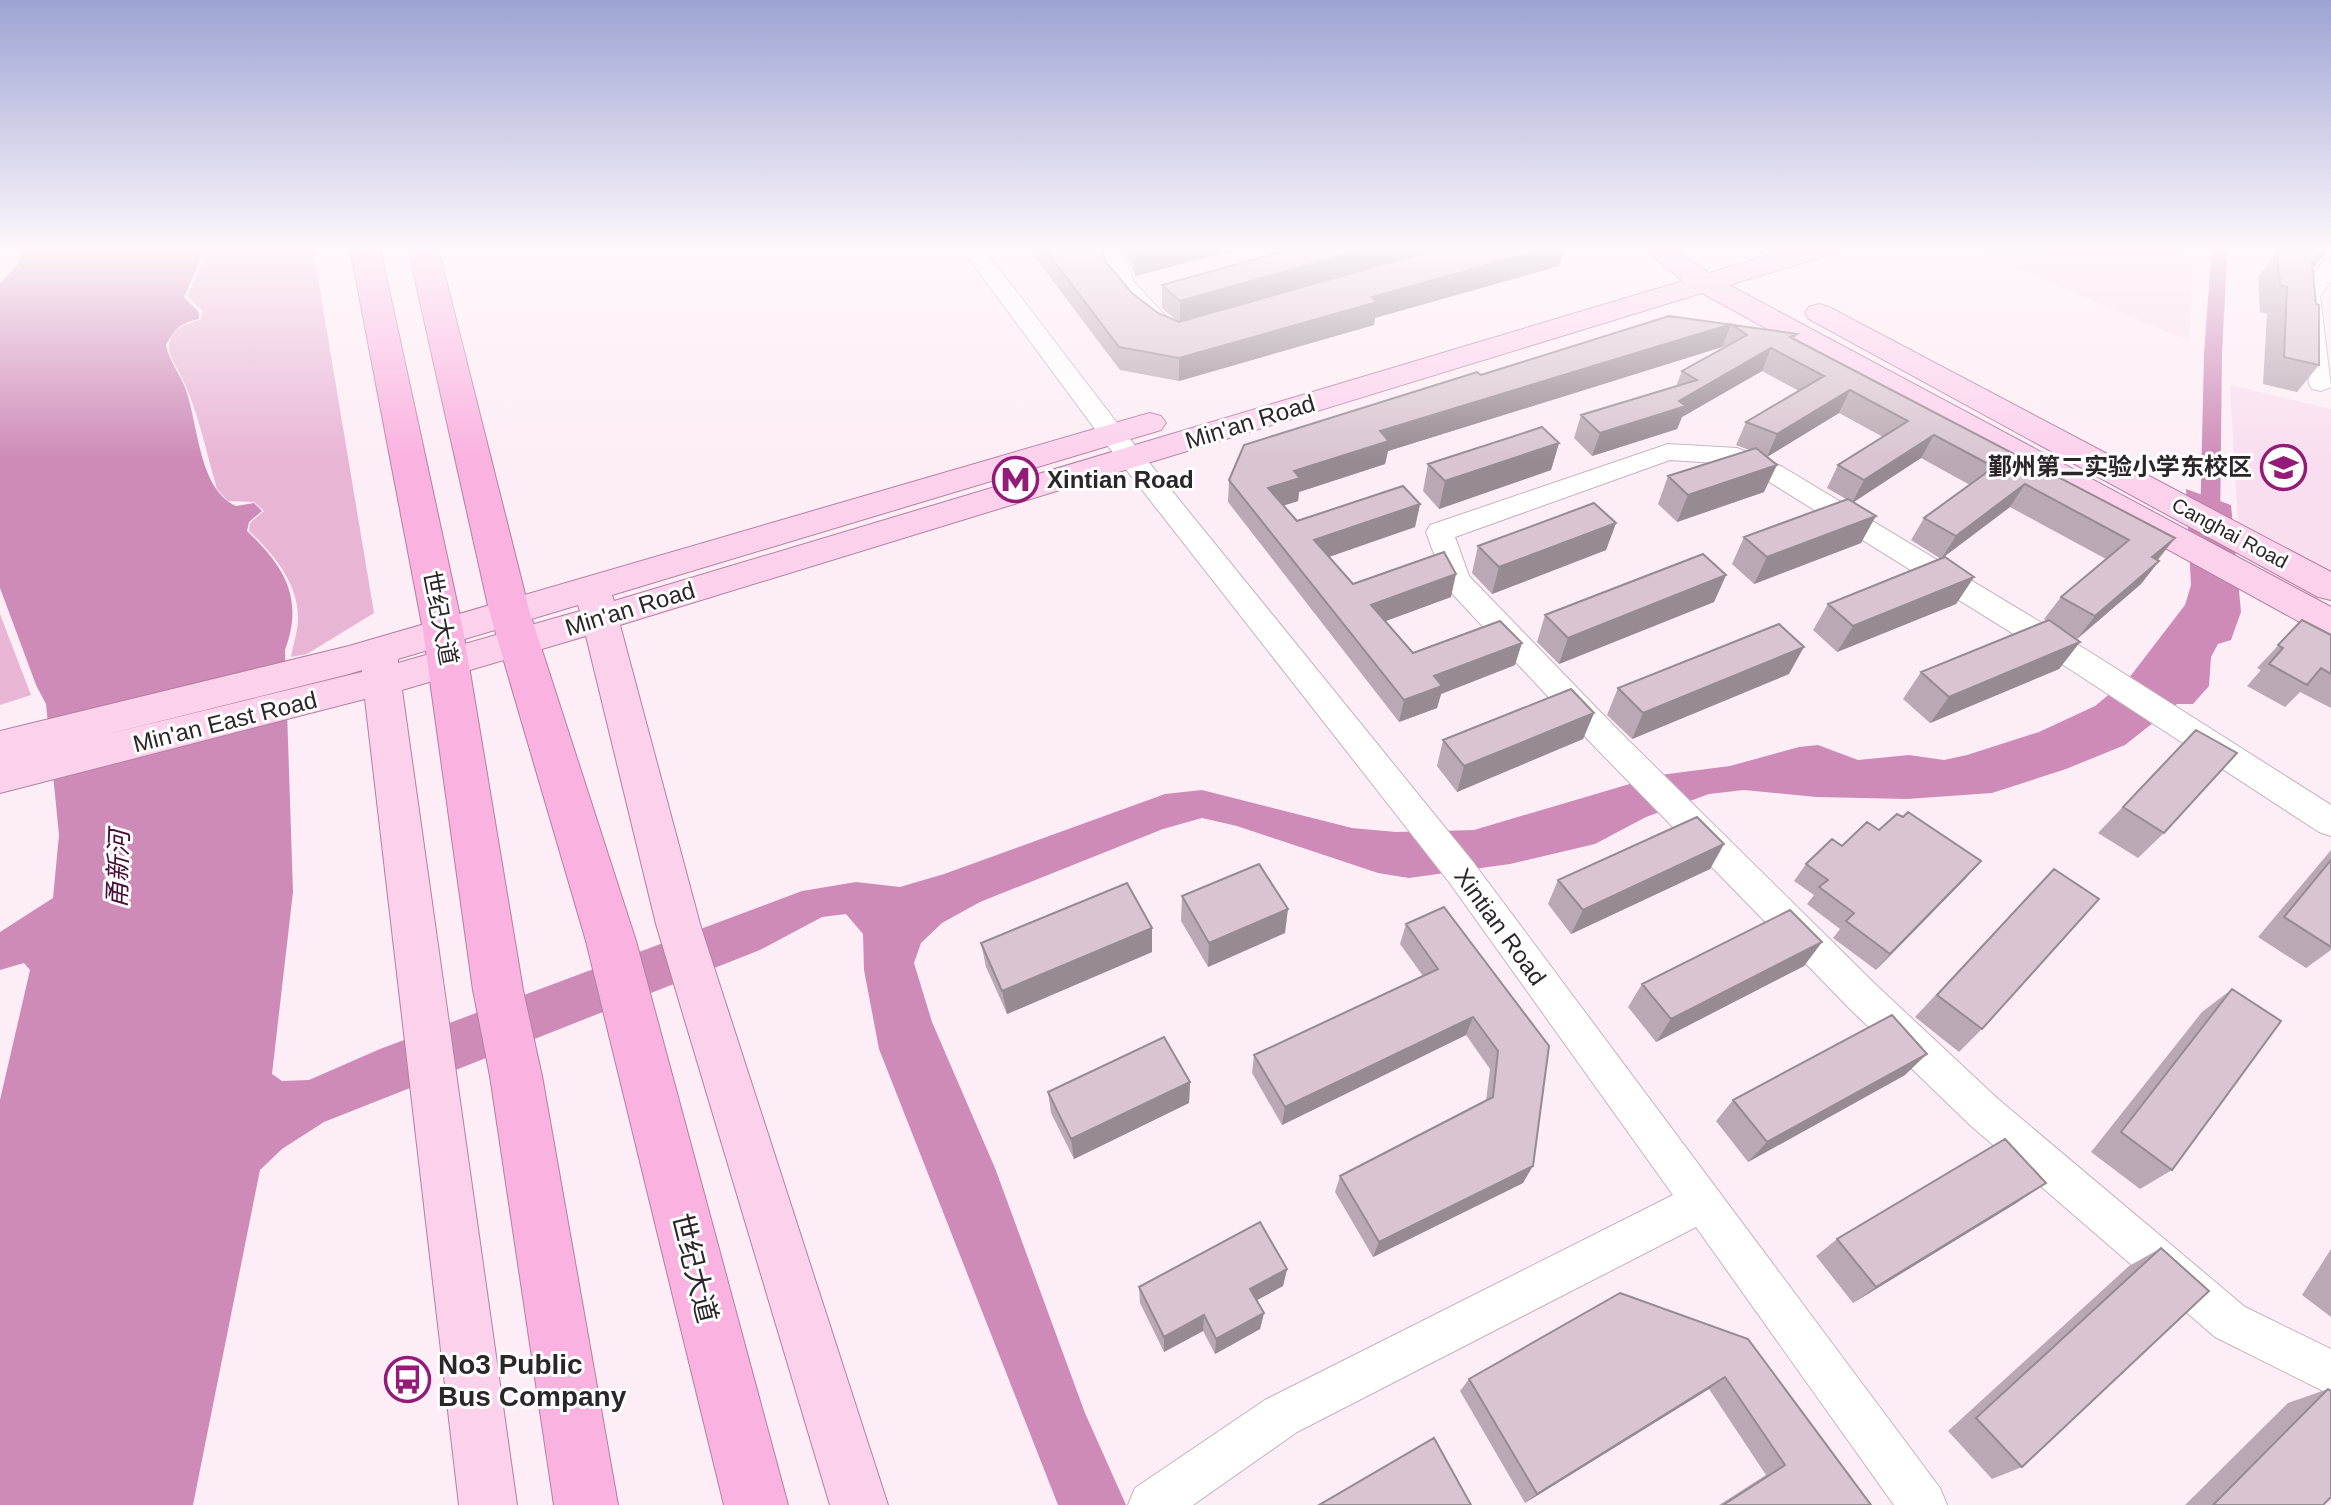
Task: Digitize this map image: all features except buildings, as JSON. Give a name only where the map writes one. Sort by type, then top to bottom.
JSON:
[{"type":"highway","name":"世纪大道","points":[[379,318],[446,647],[498,990],[516,1076],[586,1505]]},
{"type":"highway","points":[[440,318],[514,627]]},
{"type":"highway","name":"世纪大道","points":[[514,627],[611,941],[756,1505]]},
{"type":"main road","name":"Min'an Road","points":[[446,647],[1538,318]]},
{"type":"main road","name":"Canghai Road","points":[[1810,318],[2162,531],[2331,623]]},
{"type":"main road","name":"Canghai Road","points":[[1823,318],[2331,588]]},
{"type":"main road","points":[[596,602],[678,924],[859,1505]]},
{"type":"main road","name":"Min'an East Road","points":[[0,777],[446,647]]},
{"type":"main road","name":"Min'an East Road","points":[[10,744],[364,671]]},
{"type":"main road","points":[[364,671],[425,1022],[488,1505]]},
{"type":"street","name":"Xintian Road","points":[[1025,318],[1122,446],[1461,872],[1923,1505]]},
{"type":"street","points":[[1154,318],[1164,329],[1178,335],[1189,333]]},
{"type":"street","points":[[2321,384],[2322,332]]},
{"type":"street","points":[[2331,822],[2079,660],[1772,472],[1737,456],[1668,452],[1440,532],[1456,580],[1604,736],[1862,996],[1996,1122],[2230,1322],[2331,1373]]},
{"type":"street","points":[[1152,1505],[1281,1416],[1702,1202]]},
{"type":"shaded area","points":[[325,318],[374,613],[307,654],[291,657],[298,624],[294,594],[283,570],[249,531],[250,523],[264,511],[254,502],[228,501],[217,489],[192,402],[170,353],[173,334],[201,319]]},
{"type":"shaded area","points":[[2135,318],[2190,318],[2189,341]]},
{"type":"shaded area","name":"鄞州第二实验小学东校区","points":[[2230,385],[2331,409],[2331,573],[2238,524]]},
{"type":"shaded area","points":[[0,614],[31,695],[0,705]]},
{"type":"water","name":"甬新河","points":[[0,318],[199,318],[176,330],[166,345],[167,350],[189,400],[206,469],[223,497],[236,506],[254,503],[262,511],[249,522],[247,531],[281,571],[291,599],[290,632],[285,650],[293,892],[272,1074],[282,1081],[309,1080],[380,1049],[802,891],[856,882],[900,887],[1165,794],[1202,790],[1352,828],[1396,832],[1474,830],[1660,775],[1730,766],[1799,747],[1818,745],[1858,760],[1909,755],[1944,760],[1967,755],[2039,732],[2095,706],[2129,678],[2185,605],[2191,585],[2186,489],[2231,505],[2241,612],[2231,640],[2218,644],[2211,657],[2209,686],[2193,704],[2177,704],[2125,745],[2066,769],[1992,793],[1907,799],[1816,797],[1744,790],[1709,794],[1646,817],[1595,844],[1510,864],[1409,878],[1378,873],[1237,826],[1202,818],[1163,829],[980,902],[942,923],[921,943],[914,963],[932,1022],[995,1168],[1085,1413],[1126,1505],[1058,1505],[879,1049],[864,970],[863,934],[846,914],[822,917],[760,950],[324,1122],[282,1149],[260,1170],[193,1505],[0,1505],[0,1100],[30,970],[24,963],[0,970],[0,932],[53,898],[59,835],[46,704],[0,588]]},
{"type":"waterway","points":[[2210,528],[2215,318]]},
{"type":"place","name":"鄞州第二实验小学东校区","points":[[2283,467]]},
{"type":"place","name":"Xintian Road","points":[[1016,480]]},
{"type":"place","name":"No3 Public Bus Company","points":[[407,1380]]}]
